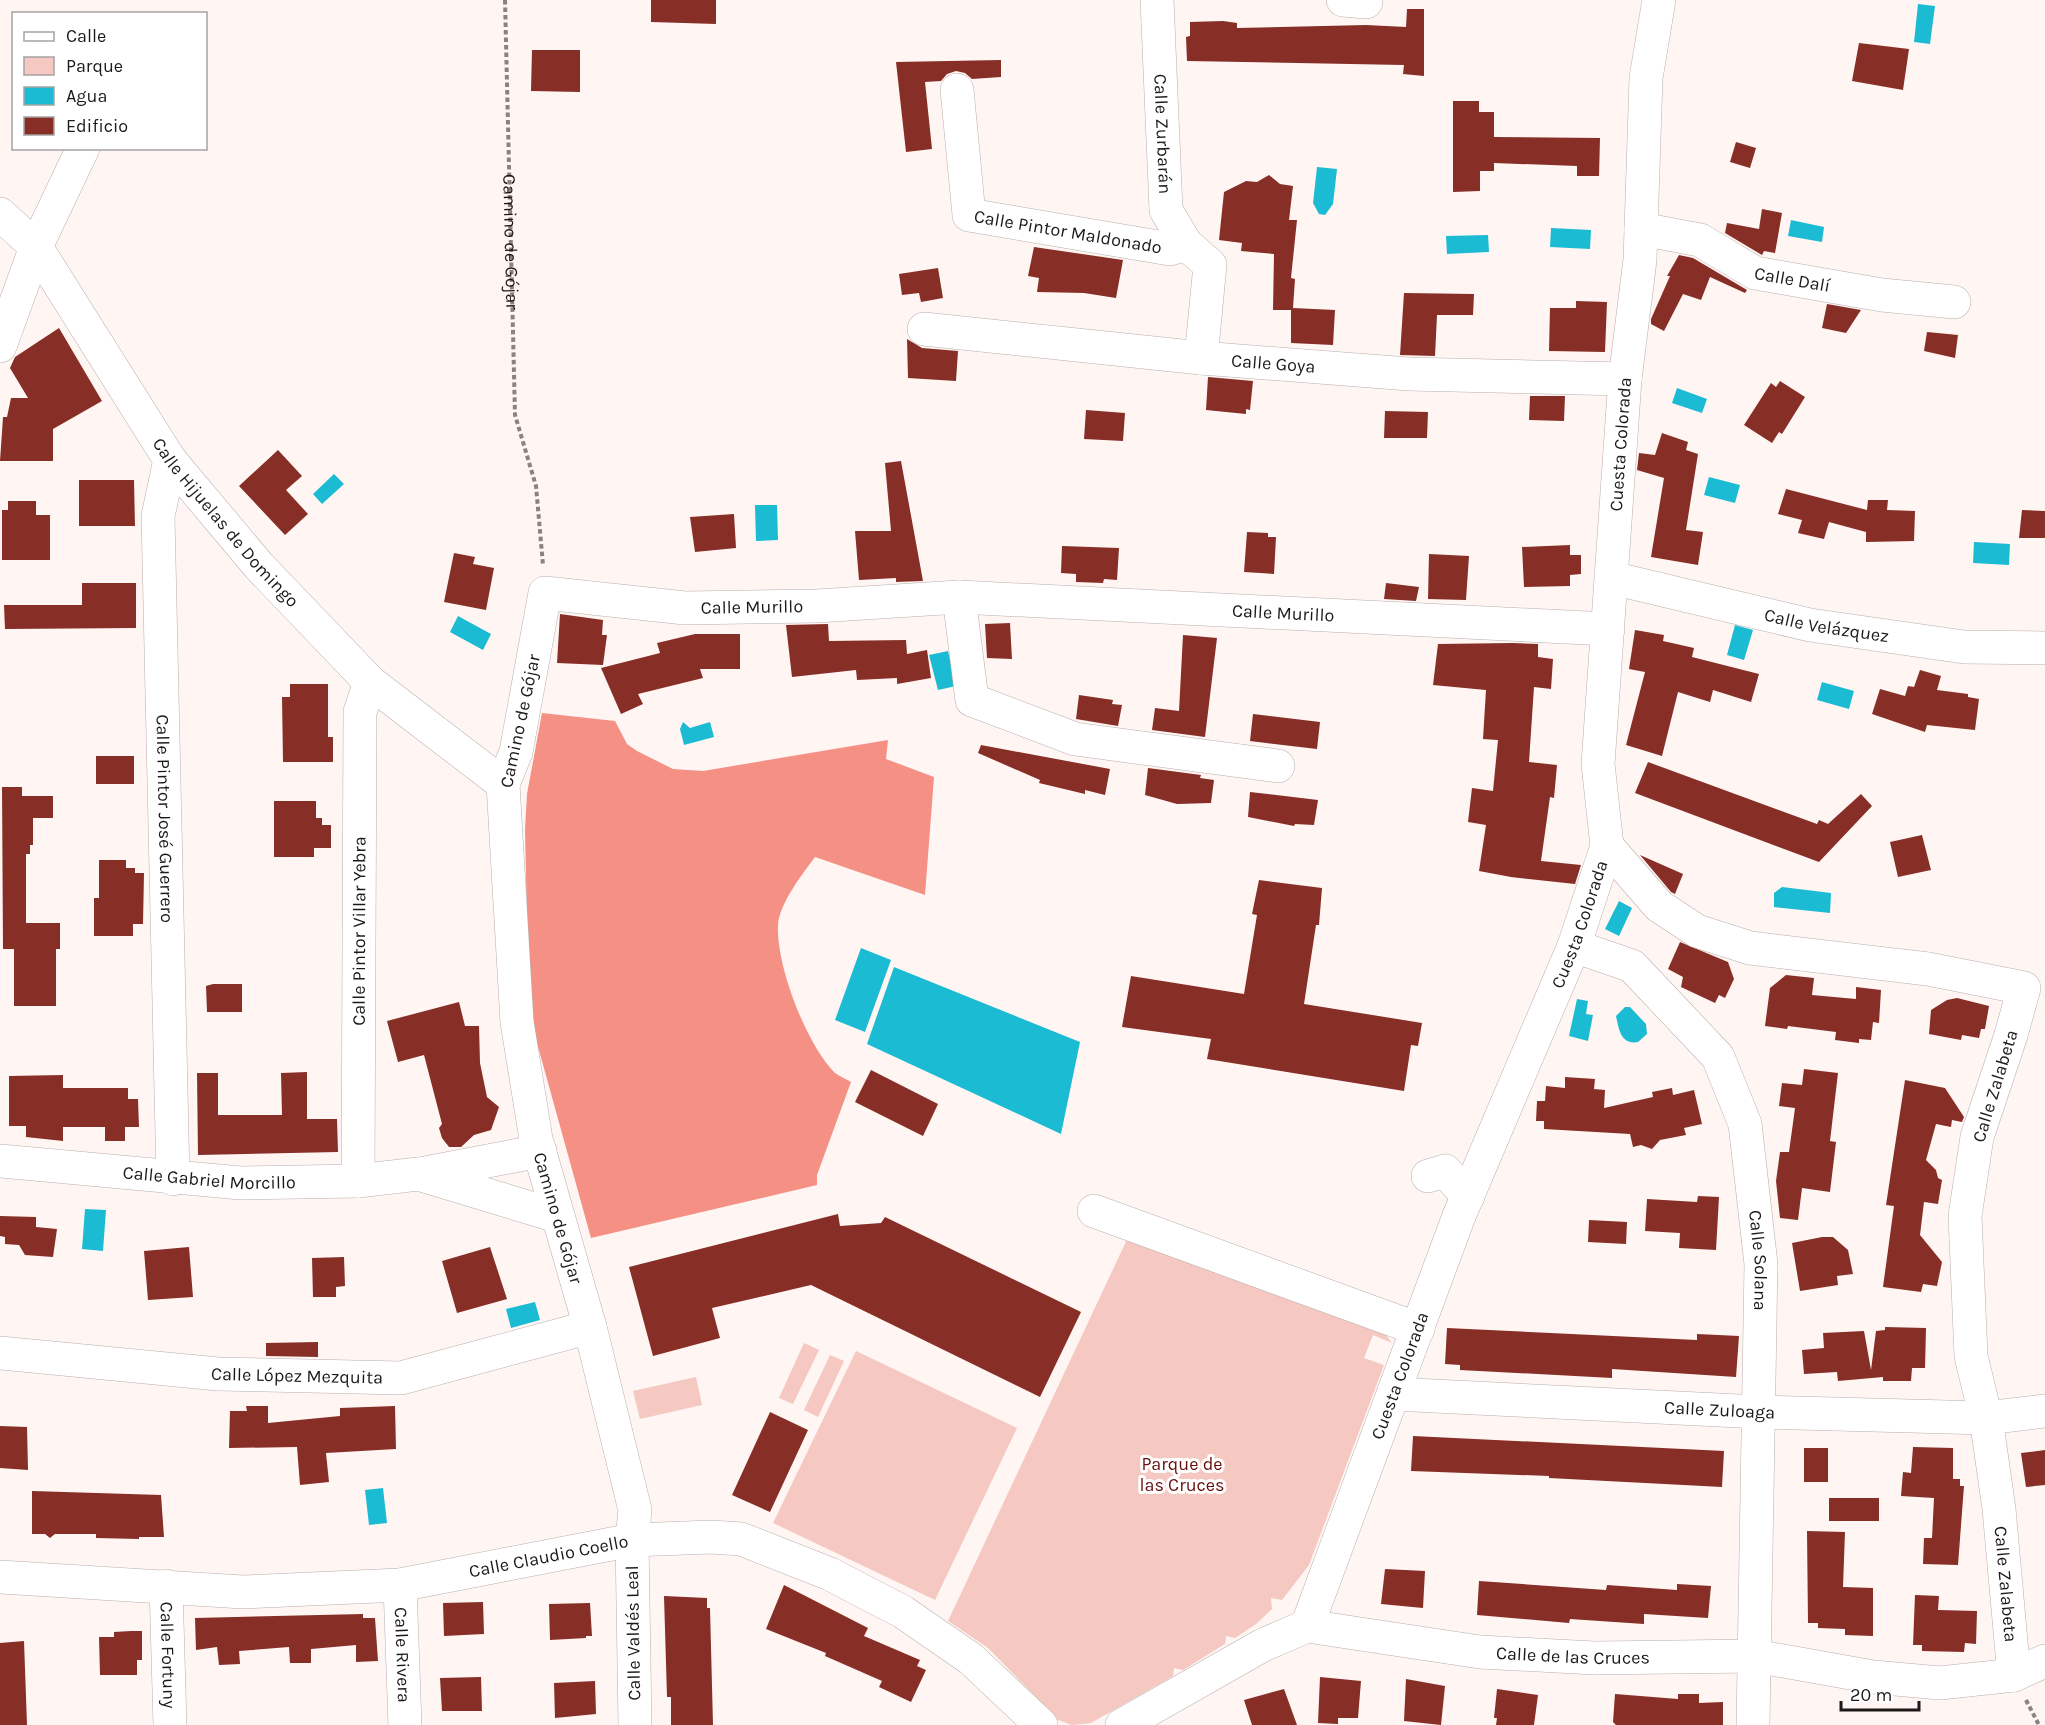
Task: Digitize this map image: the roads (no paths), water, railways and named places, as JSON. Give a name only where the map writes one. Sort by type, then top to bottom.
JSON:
[{"type":"street","name":"Calle Zurbarán","points":[[1157,0],[1166,210],[1186,244],[1210,265],[1201,358]]},
{"type":"street","name":"Cuesta Colorada","points":[[1307,1626],[1468,1196],[1574,946],[1607,846],[1598,764],[1624,379],[1640,260],[1646,78],[1659,0]]},
{"type":"street","name":"Calle Pintor Maldonado","points":[[957,90],[969,215],[1170,249],[1186,244]]},
{"type":"street","points":[[0,346],[36,247],[82,150]]},
{"type":"street","name":"Calle Hijuelas de Domingo","points":[[0,214],[36,247],[170,460],[259,566],[370,682],[503,783]]},
{"type":"street","name":"Calle Dalí","points":[[1641,229],[1700,240],[1755,273],[1882,295],[1954,302]]},
{"type":"street","name":"Calle Goya","points":[[924,329],[1201,358],[1409,374],[1624,379]]},
{"type":"street","name":"Calle Pintor José Guerrero","points":[[170,460],[158,516],[173,1179]]},
{"type":"street","name":"Calle Velázquez","points":[[1612,578],[1810,625],[1964,647],[2045,648]]},
{"type":"street","name":"Calle Murillo","points":[[545,593],[685,608],[817,606],[959,597],[1608,629]]},
{"type":"street","name":"Camino de Gójar","points":[[545,593],[516,752],[503,783],[517,1022],[540,1151],[590,1327],[635,1510],[632,1540]]},
{"type":"street","points":[[959,597],[972,700],[1075,739],[1278,766]]},
{"type":"street","name":"Calle Pintor Villar Yebra","points":[[358,1181],[360,712],[370,682]]},
{"type":"street","name":"Calle Zalabeta","points":[[1607,846],[1659,906],[1697,931],[1750,948],[1928,969],[2024,988],[2012,1035],[1977,1137],[1965,1216],[1971,1356],[1986,1418],[1999,1509],[2014,1675]]},
{"type":"street","name":"Calle Solana","points":[[1574,946],[1632,966],[1718,1057],[1745,1124],[1761,1264],[1754,1725]]},
{"type":"street","name":"Calle Gabriel Morcillo","points":[[0,1161],[173,1179],[242,1183],[358,1181],[418,1174],[540,1151]]},
{"type":"street","points":[[470,1191],[470,1178],[482,1161]]},
{"type":"street","points":[[1428,1176],[1445,1172],[1468,1196]]},
{"type":"street","name":"Calle Gabriel Morcillo","points":[[418,1174],[557,1216]]},
{"type":"street","points":[[1094,1211],[1418,1329]]},
{"type":"street","name":"Calle López Mezquita","points":[[0,1353],[218,1374],[401,1378],[590,1327]]},
{"type":"street","name":"Calle Zuloaga","points":[[1393,1394],[1760,1412],[1986,1418],[2045,1411]]},
{"type":"street","name":"Calle Claudio Coello","points":[[0,1577],[243,1592],[400,1585],[632,1540],[712,1537],[741,1539],[769,1548],[830,1574],[936,1632],[971,1659],[1041,1725]]},
{"type":"street","name":"Calle Valdés Leal","points":[[632,1540],[635,1725]]},
{"type":"street","name":"Calle Rivera","points":[[400,1585],[405,1725]]},
{"type":"street","name":"Calle Fortuny","points":[[166,1586],[170,1725]]},
{"type":"street","points":[[1122,1725],[1263,1645],[1307,1626]]},
{"type":"street","name":"Calle de las Cruces","points":[[1307,1626],[1480,1652],[1594,1658],[1755,1656],[1873,1677],[1940,1683],[2014,1675],[2045,1661]]},
{"type":"water","points":[[1918,4],[1935,6],[1930,44],[1914,42]]},
{"type":"water","points":[[1317,167],[1337,169],[1333,204],[1325,215],[1319,214],[1313,203]]},
{"type":"water","points":[[1791,220],[1824,227],[1822,242],[1788,236]]},
{"type":"water","points":[[1551,228],[1591,230],[1590,249],[1550,247]]},
{"type":"water","points":[[1488,235],[1489,252],[1447,254],[1446,236]]},
{"type":"water","points":[[1677,388],[1707,399],[1702,413],[1672,403]]},
{"type":"water","points":[[334,474],[344,484],[322,504],[313,494]]},
{"type":"water","points":[[1709,477],[1740,485],[1735,503],[1704,495]]},
{"type":"water","points":[[755,505],[777,505],[778,540],[756,541]]},
{"type":"water","points":[[1974,542],[2010,544],[2009,565],[1973,563]]},
{"type":"water","points":[[458,616],[491,634],[483,650],[450,632]]},
{"type":"water","points":[[1735,625],[1753,630],[1744,660],[1727,655]]},
{"type":"water","points":[[948,651],[956,686],[938,690],[929,655]]},
{"type":"water","points":[[1822,682],[1854,691],[1849,709],[1817,700]]},
{"type":"water","points":[[683,722],[690,728],[710,722],[714,737],[684,745],[680,729]]},
{"type":"water","points":[[1782,887],[1831,893],[1830,913],[1774,907],[1774,893]]},
{"type":"water","points":[[1619,901],[1632,908],[1619,936],[1605,929]]},
{"type":"water","points":[[861,948],[891,960],[865,1032],[835,1020]]},
{"type":"water","points":[[894,967],[1080,1042],[1061,1134],[867,1044]]},
{"type":"water","points":[[1577,999],[1588,1001],[1586,1014],[1593,1015],[1588,1041],[1569,1036]]},
{"type":"water","points":[[1625,1007],[1630,1007],[1646,1024],[1647,1034],[1638,1042],[1624,1039],[1620,1031],[1616,1016]]},
{"type":"water","points":[[85,1209],[106,1210],[103,1251],[82,1249]]},
{"type":"water","points":[[535,1302],[540,1320],[511,1328],[506,1309]]},
{"type":"water","points":[[383,1488],[387,1523],[369,1525],[365,1490]]},
{"type":"park label","name":"Parque de las Cruces","points":[[1182,1474]]}]
